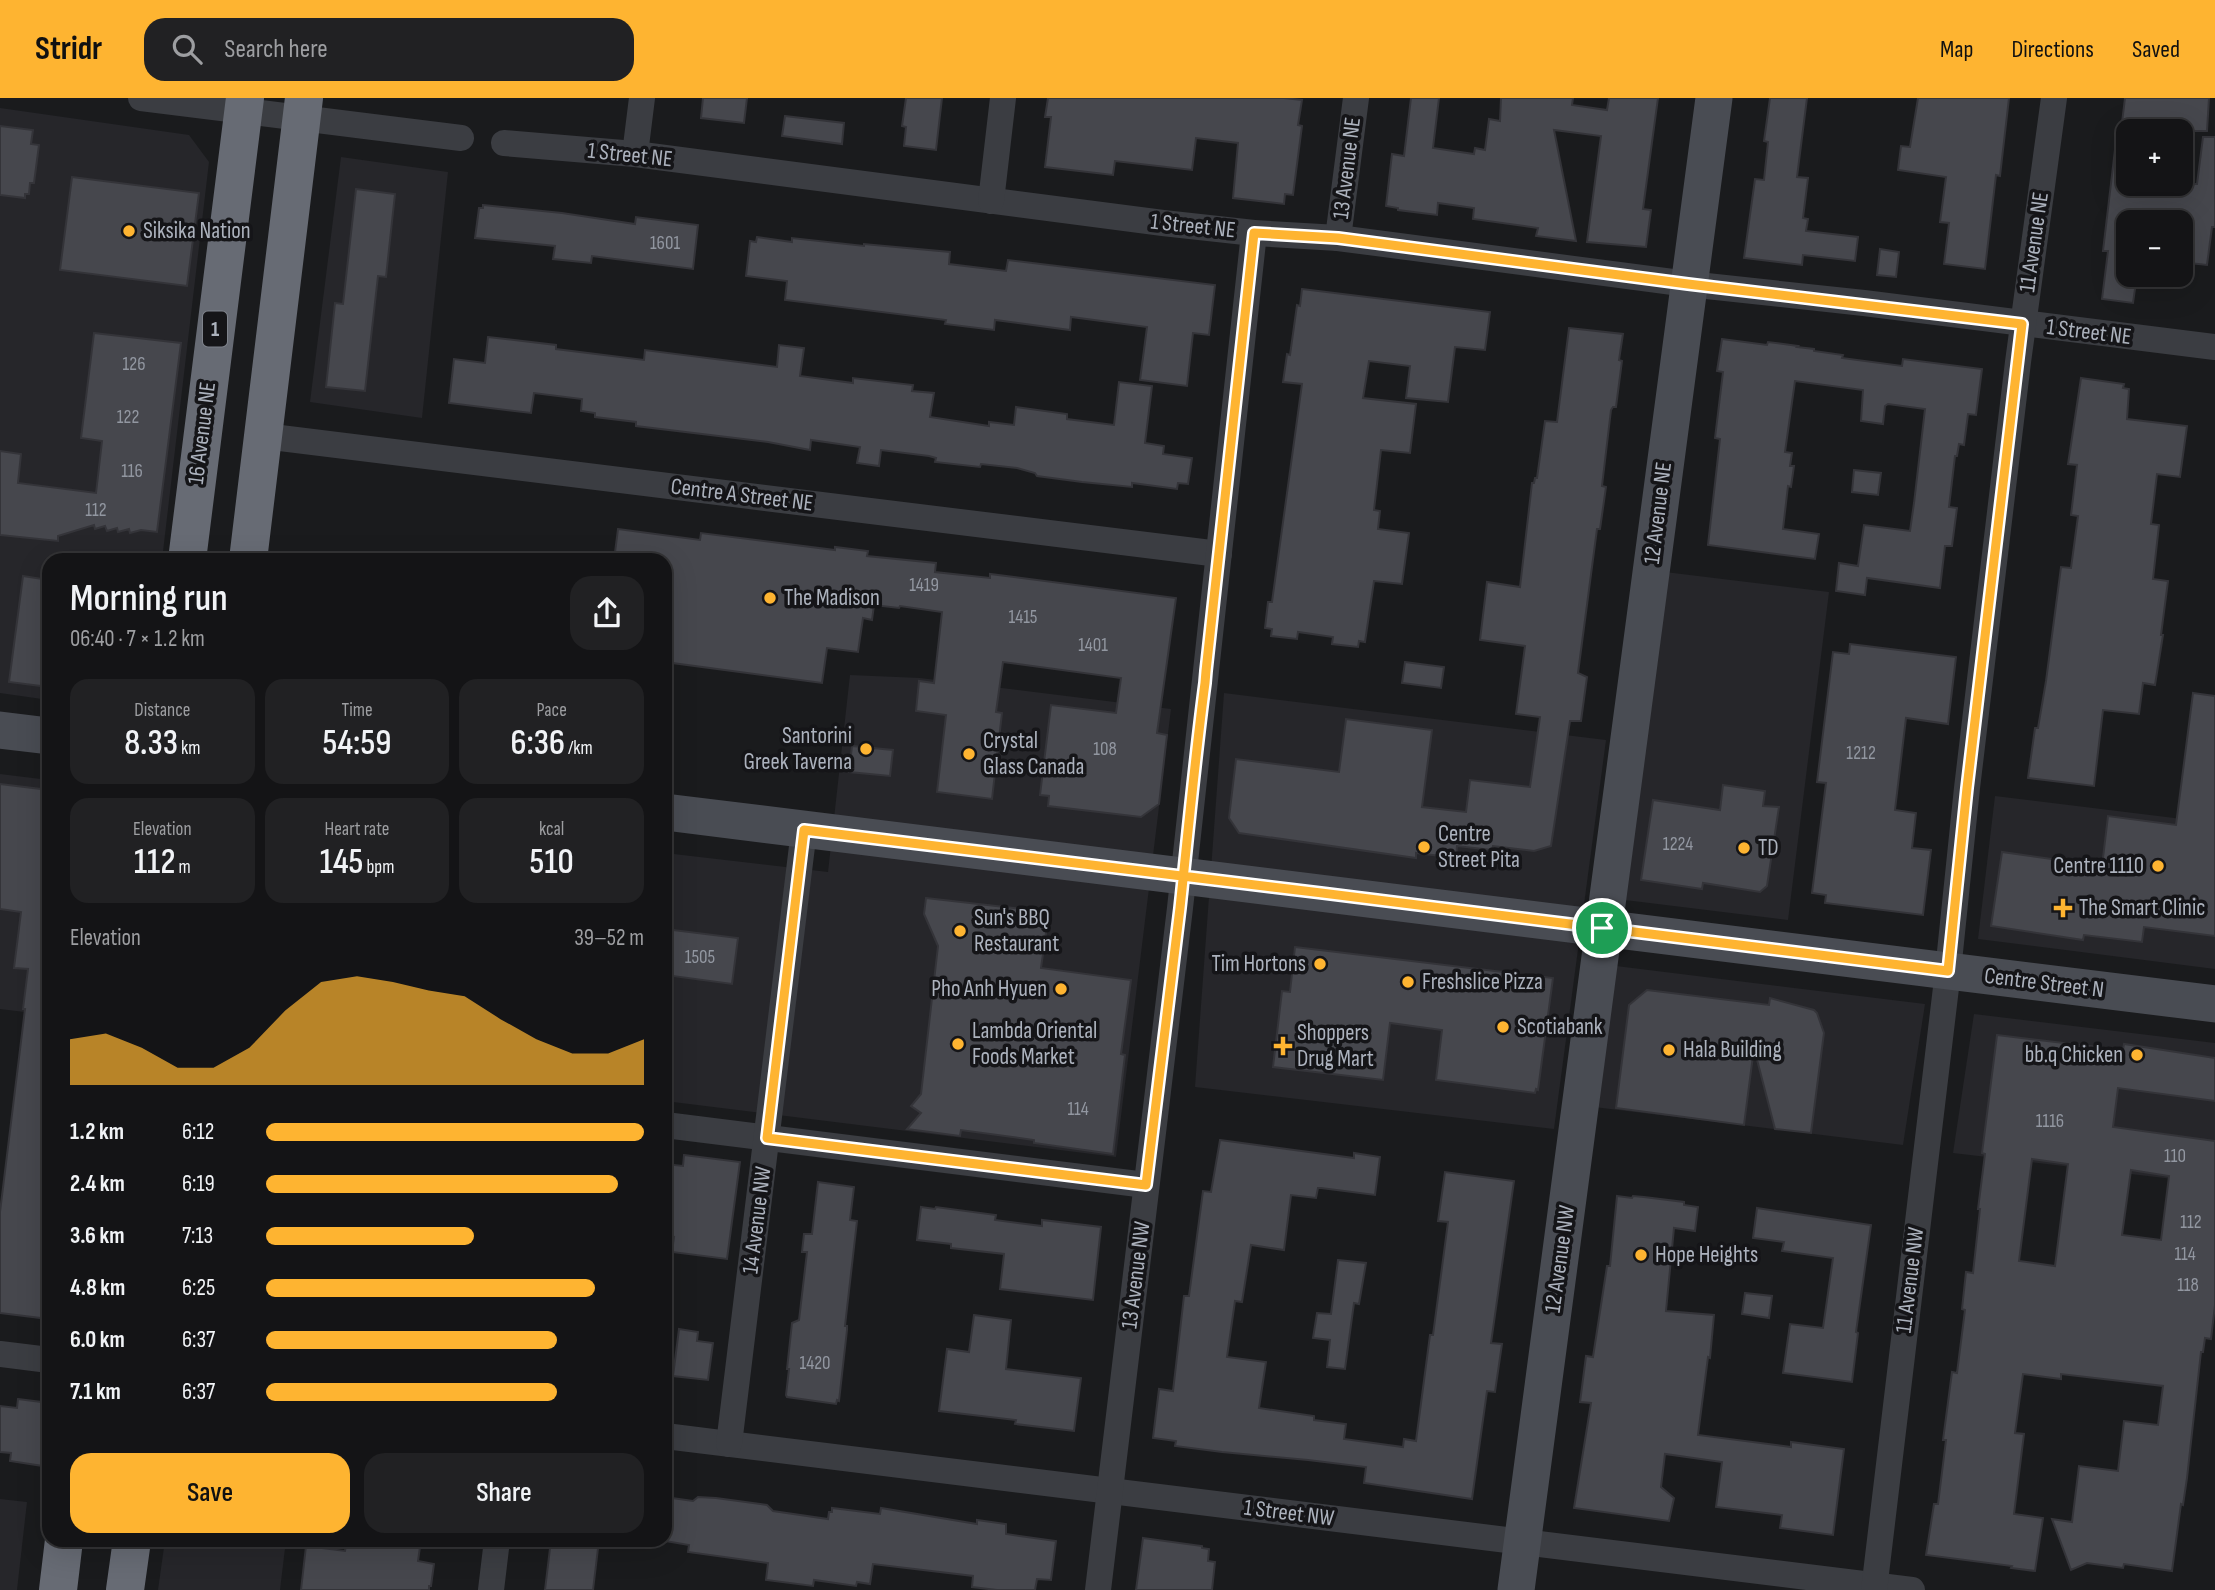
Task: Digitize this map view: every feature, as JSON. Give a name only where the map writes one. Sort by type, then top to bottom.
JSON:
[{"type":"highway","name":"16 Avenue NE","points":[[188,553],[244,105]]},
{"type":"highway","points":[[249,553],[303,108]]},
{"type":"highway","points":[[58,1590],[63,1547]]},
{"type":"highway","points":[[125,1590],[131,1547]]},
{"type":"main road","name":"12 Avenue NE","points":[[1602,928],[1714,98]]},
{"type":"main road","points":[[0,730],[42,735]]},
{"type":"main road","name":"Centre Street N","points":[[672,813],[2215,1004]]},
{"type":"main road","name":"12 Avenue NW","points":[[1516,1590],[1602,928]]},
{"type":"street","points":[[141,98],[303,108],[461,138]]},
{"type":"street","points":[[635,154],[642,98]]},
{"type":"street","points":[[991,201],[1003,98]]},
{"type":"street","name":"13 Avenue NE","points":[[1338,238],[1356,98]]},
{"type":"street","name":"11 Avenue NE","points":[[1948,971],[2022,324],[2054,98]]},
{"type":"street","name":"1 Street NE","points":[[504,143],[635,154],[991,201],[1254,233],[1338,238],[1688,284],[2215,347]]},
{"type":"street","points":[[1183,876],[1254,233]]},
{"type":"street","name":"Centre A Street NE","points":[[264,436],[1219,554]]},
{"type":"street","name":"14 Avenue NW","points":[[729,1444],[804,830]]},
{"type":"street","name":"13 Avenue NW","points":[[1098,1590],[1183,876]]},
{"type":"street","name":"11 Avenue NW","points":[[1874,1588],[1948,971]]},
{"type":"street","points":[[672,1126],[1146,1185]]},
{"type":"street","points":[[0,1354],[42,1359]]},
{"type":"street","name":"1 Street NW","points":[[672,1437],[1874,1588],[1912,1590]]},
{"type":"street","points":[[491,1590],[496,1547]]},
{"type":"shaded area","points":[[0,108],[189,135],[209,162],[163,553],[42,553],[42,699],[0,693]]},
{"type":"shaded area","points":[[341,157],[448,172],[422,418],[310,402]]},
{"type":"shaded area","points":[[1665,572],[1829,592],[1788,920],[1625,900]]},
{"type":"shaded area","points":[[850,675],[920,678],[1171,709],[1116,1157],[672,1102],[672,854],[828,872]]},
{"type":"shaded area","points":[[1224,693],[1606,740],[1554,1129],[1195,1087]]},
{"type":"shaded area","points":[[0,774],[42,779],[42,1014],[0,1009]]},
{"type":"shaded area","points":[[1995,796],[2215,823],[2215,969],[1978,939]]},
{"type":"shaded area","points":[[1608,965],[1925,1004],[1903,1145],[1586,1106]]},
{"type":"shaded area","points":[[1974,1014],[2215,1043],[2215,1184],[1953,1153]]},
{"type":"shaded area","points":[[0,1499],[27,1502],[17,1590],[0,1590]]},
{"type":"shaded area","points":[[164,1547],[285,1547],[280,1590],[158,1590]]},
{"type":"building","points":[[703,98],[747,98],[744,123],[701,118]]},
{"type":"building","points":[[906,98],[942,98],[936,150],[904,146],[906,127],[902,126]]},
{"type":"building","points":[[1048,98],[1302,100],[1298,125],[1302,126],[1293,195],[1285,194],[1284,204],[1233,198],[1238,143],[1196,138],[1192,170],[1115,161],[1113,175],[1045,167],[1051,117],[1045,117]]},
{"type":"building","points":[[1411,98],[1439,98],[1433,148],[1474,154],[1475,148],[1485,150],[1489,119],[1500,121],[1501,98],[1573,98],[1572,105],[1607,110],[1609,98],[1658,98],[1643,209],[1651,210],[1646,247],[1587,242],[1601,136],[1554,130],[1576,241],[1536,236],[1538,228],[1473,219],[1474,208],[1438,203],[1437,215],[1386,206],[1392,154],[1404,156]]},
{"type":"building","points":[[1770,98],[1807,98],[1797,177],[1808,178],[1803,218],[1808,219],[1806,231],[1858,237],[1855,261],[1803,255],[1802,265],[1744,258],[1755,179],[1764,180],[1768,142],[1764,141]]},
{"type":"building","points":[[1918,98],[2009,98],[2000,176],[1996,175],[1985,269],[1944,264],[1949,223],[1940,222],[1946,177],[1898,170],[1901,146],[1910,147]]},
{"type":"building","points":[[2125,98],[2209,98],[2207,131],[2193,131],[2193,119],[2122,119]]},
{"type":"building","points":[[785,116],[844,123],[842,144],[782,136]]},
{"type":"building","points":[[0,126],[33,130],[31,144],[39,145],[34,183],[30,183],[29,194],[25,194],[25,198],[0,195]]},
{"type":"building","points":[[2203,137],[2215,137],[2215,227],[2212,227],[2207,265],[2193,263],[2193,210],[2116,210],[2116,287],[2135,287],[2133,303],[2102,299],[2108,251],[2103,251],[2116,141],[2116,196],[2193,196],[2193,184],[2197,184]]},
{"type":"building","name":"Siksika Nation","points":[[72,177],[199,193],[187,286],[60,270]]},
{"type":"building","points":[[356,189],[395,194],[386,277],[378,276],[365,391],[326,387],[335,303],[343,304]]},
{"type":"building","points":[[483,205],[635,224],[636,217],[698,225],[693,269],[592,256],[591,263],[553,259],[555,246],[475,238],[479,208],[483,208]]},
{"type":"building","points":[[757,237],[792,242],[792,238],[950,252],[949,264],[1006,271],[1008,260],[1215,285],[1209,335],[1193,333],[1187,386],[1140,380],[1147,327],[1071,317],[1070,330],[995,320],[994,330],[945,324],[946,320],[785,300],[787,281],[746,276],[750,241],[756,242]]},
{"type":"building","points":[[1880,249],[1899,252],[1896,277],[1877,275]]},
{"type":"building","points":[[1302,289],[1490,312],[1485,350],[1455,347],[1448,402],[1406,398],[1410,366],[1369,361],[1363,398],[1416,404],[1410,453],[1381,450],[1374,510],[1380,511],[1378,529],[1409,533],[1402,584],[1374,581],[1365,642],[1359,641],[1358,647],[1332,644],[1333,637],[1298,632],[1297,639],[1271,636],[1272,629],[1265,628],[1268,602],[1272,602],[1302,384],[1283,382]]},
{"type":"building","points":[[1569,328],[1623,334],[1616,407],[1611,410],[1602,486],[1606,487],[1600,529],[1597,529],[1578,673],[1587,677],[1581,721],[1570,721],[1551,846],[1534,851],[1493,846],[1492,850],[1457,846],[1456,858],[1416,853],[1416,858],[1239,833],[1229,818],[1236,759],[1339,772],[1346,719],[1432,730],[1422,807],[1466,812],[1470,780],[1530,787],[1540,717],[1516,714],[1525,646],[1480,640],[1487,582],[1520,587],[1532,483],[1537,478],[1545,421],[1557,422]]},
{"type":"building","points":[[94,333],[181,343],[157,532],[141,530],[130,533],[129,529],[118,532],[117,528],[107,531],[105,526],[95,529],[94,525],[58,536],[58,541],[0,535],[0,451],[21,454],[18,483],[96,493],[102,441],[81,438]]},
{"type":"building","points":[[488,337],[644,360],[645,350],[777,367],[779,345],[804,348],[800,376],[853,383],[853,378],[913,385],[912,391],[934,393],[930,417],[989,426],[989,422],[1014,425],[1016,407],[1067,414],[1067,419],[1114,425],[1119,382],[1152,386],[1145,443],[1164,446],[1163,454],[1192,458],[1188,484],[1178,483],[1177,489],[1132,483],[1132,487],[1082,482],[1037,476],[1017,468],[935,462],[936,458],[929,456],[881,450],[879,466],[857,463],[860,447],[811,440],[810,450],[768,442],[636,426],[636,422],[595,417],[595,413],[581,411],[582,399],[534,393],[531,413],[449,403],[454,359],[485,363]]},
{"type":"building","points":[[1722,339],[1798,346],[1843,355],[1842,358],[1902,366],[1903,359],[1982,369],[1976,415],[1968,414],[1964,445],[1959,444],[1955,456],[1949,507],[1957,508],[1952,546],[1945,546],[1940,588],[1867,578],[1865,595],[1836,591],[1839,563],[1858,566],[1864,525],[1910,531],[1914,503],[1925,409],[1888,404],[1885,406],[1883,424],[1861,421],[1863,390],[1795,381],[1785,452],[1792,453],[1790,466],[1794,466],[1791,487],[1788,486],[1783,529],[1819,534],[1815,559],[1708,545],[1720,439],[1715,438],[1723,372],[1717,371]]},
{"type":"building","points":[[2081,378],[2124,384],[2123,388],[2129,389],[2127,419],[2187,426],[2180,477],[2157,474],[2151,524],[2159,525],[2153,579],[2168,581],[2155,685],[2143,683],[2139,714],[2103,710],[2094,786],[2028,778],[2035,728],[2038,728],[2046,681],[2061,567],[2071,568],[2078,516],[2071,515],[2077,465],[2068,464]]},
{"type":"building","points":[[1854,470],[1881,473],[1878,495],[1852,492]]},
{"type":"building","points":[[618,529],[700,540],[701,533],[835,550],[835,547],[868,551],[867,556],[936,563],[935,572],[990,578],[990,574],[1176,598],[1157,733],[1167,735],[1159,804],[1141,817],[1048,806],[1049,796],[1040,795],[1051,705],[1116,713],[1121,678],[1003,662],[996,712],[1002,713],[992,799],[937,792],[946,715],[916,711],[919,681],[934,683],[942,612],[874,605],[872,620],[863,618],[858,652],[827,648],[822,683],[672,663],[672,553],[615,553]]},
{"type":"building","points":[[23,576],[42,579],[42,686],[9,682]]},
{"type":"building","points":[[1850,644],[1956,657],[1948,724],[1906,718],[1895,810],[1916,813],[1912,848],[1931,850],[1923,915],[1825,903],[1826,895],[1812,893],[1826,783],[1817,782],[1833,652],[1849,654]]},
{"type":"building","points":[[1405,662],[1444,667],[1441,688],[1402,683]]},
{"type":"building","points":[[2193,693],[2215,696],[2215,936],[2144,927],[2142,942],[2084,935],[2083,940],[1991,926],[2002,852],[2102,866],[2108,816],[2176,825]]},
{"type":"building","name":"Santorini Greek Taverna","points":[[852,746],[893,750],[890,776],[849,772]]},
{"type":"building","points":[[0,784],[42,789],[42,1318],[0,1313],[0,1212],[28,969],[14,968],[21,912],[0,909]]},
{"type":"building","points":[[1723,785],[1765,791],[1763,806],[1779,807],[1767,886],[1760,892],[1703,883],[1702,889],[1641,880],[1653,800],[1720,810]]},
{"type":"building","points":[[926,898],[1049,912],[1041,968],[1131,980],[1121,1054],[1125,1055],[1113,1154],[961,1130],[960,1136],[907,1129],[921,1113],[911,1106],[921,1094],[938,946],[924,914]]},
{"type":"building","points":[[672,930],[738,938],[732,984],[672,976]]},
{"type":"building","points":[[1295,947],[1553,978],[1538,1090],[1536,1089],[1535,1093],[1436,1080],[1442,1030],[1390,1023],[1383,1080],[1273,1067],[1282,991],[1290,992]]},
{"type":"building","points":[[1647,990],[1769,1005],[1770,998],[1814,1010],[1824,1033],[1811,1133],[1775,1129],[1754,1048],[1744,1125],[1616,1108],[1629,1005]]},
{"type":"building","points":[[1997,1035],[2123,1050],[2124,1044],[2215,1058],[2215,1101],[2118,1088],[2113,1127],[2215,1141],[2215,1305],[2211,1339],[2205,1338],[2201,1352],[2187,1478],[2172,1571],[2124,1564],[2123,1568],[2087,1563],[2071,1570],[2052,1519],[2072,1522],[2079,1466],[2118,1471],[2124,1421],[2158,1425],[2163,1386],[2061,1374],[2061,1379],[2023,1374],[2015,1433],[2024,1434],[2014,1514],[2043,1518],[2035,1571],[1926,1555],[1934,1504],[1938,1504],[1952,1372],[1957,1373],[1965,1310],[1962,1309],[1966,1272],[1973,1273],[1985,1154],[1982,1153]],"holes":[[[2032,1159],[2068,1164],[2055,1266],[2019,1261]],[[2131,1170],[2169,1176],[2161,1240],[2122,1235]]]},
{"type":"building","points":[[1220,1140],[1354,1158],[1354,1153],[1380,1157],[1375,1195],[1318,1188],[1316,1198],[1291,1195],[1284,1250],[1251,1245],[1242,1302],[1235,1301],[1227,1357],[1266,1362],[1259,1408],[1346,1424],[1344,1439],[1403,1447],[1404,1439],[1416,1441],[1448,1222],[1438,1221],[1445,1172],[1514,1181],[1491,1343],[1502,1344],[1495,1392],[1487,1391],[1472,1499],[1364,1483],[1366,1467],[1175,1446],[1176,1441],[1153,1438],[1159,1389],[1173,1391],[1184,1296],[1189,1296],[1203,1191],[1211,1192]]},
{"type":"building","points":[[684,1155],[740,1162],[727,1259],[672,1252],[672,1165],[683,1166]]},
{"type":"building","points":[[818,1182],[854,1187],[850,1220],[857,1221],[839,1401],[837,1400],[836,1404],[786,1395],[792,1323],[799,1320],[807,1252],[802,1252],[804,1234],[812,1234]]},
{"type":"building","points":[[1617,1196],[1684,1202],[1684,1205],[1698,1207],[1695,1231],[1674,1228],[1666,1311],[1714,1315],[1698,1435],[1791,1447],[1791,1442],[1844,1449],[1833,1535],[1780,1528],[1782,1515],[1716,1507],[1722,1462],[1665,1454],[1661,1487],[1674,1498],[1669,1521],[1574,1508],[1591,1403],[1580,1402],[1586,1356],[1593,1357],[1607,1266],[1610,1266]]},
{"type":"building","points":[[921,1207],[996,1215],[995,1220],[1042,1226],[1042,1220],[1101,1227],[1093,1300],[1000,1289],[1004,1254],[951,1248],[951,1244],[917,1240]]},
{"type":"building","points":[[1757,1208],[1871,1225],[1852,1382],[1783,1373],[1790,1324],[1823,1328],[1833,1258],[1782,1251],[1784,1242],[1753,1238]]},
{"type":"building","points":[[1338,1260],[1366,1263],[1359,1304],[1354,1303],[1345,1369],[1327,1367],[1330,1340],[1313,1338],[1317,1313],[1331,1314]]},
{"type":"building","points":[[1745,1293],[1772,1296],[1769,1318],[1742,1314]]},
{"type":"building","points":[[974,1315],[1011,1320],[1006,1369],[1081,1378],[1074,1431],[1015,1424],[1016,1420],[939,1411],[947,1349],[969,1352]]},
{"type":"building","points":[[679,1329],[698,1332],[697,1341],[713,1343],[708,1380],[673,1376]]},
{"type":"building","points":[[18,1399],[42,1402],[42,1466],[10,1461],[11,1453],[0,1452],[0,1406],[17,1408]]},
{"type":"building","points":[[698,1497],[716,1498],[767,1505],[773,1511],[828,1519],[832,1508],[880,1514],[881,1508],[977,1524],[977,1520],[1006,1524],[1006,1534],[1056,1541],[1051,1580],[1037,1579],[1035,1590],[972,1587],[973,1576],[873,1564],[870,1584],[857,1582],[856,1586],[814,1580],[813,1586],[766,1580],[768,1563],[688,1552],[689,1545],[672,1542],[672,1498],[693,1501]]},
{"type":"building","points":[[1143,1538],[1209,1549],[1208,1561],[1215,1562],[1212,1590],[1136,1590]]},
{"type":"building","points":[[306,1547],[345,1551],[346,1547],[420,1547],[418,1561],[434,1564],[431,1586],[429,1590],[301,1590]]},
{"type":"building","points":[[550,1547],[598,1547],[593,1590],[545,1590]]},
{"type":"place","name":"Siksika Nation","points":[[129,231]]},
{"type":"place","name":"The Madison","points":[[770,598]]},
{"type":"place","name":"Santorini Greek Taverna","points":[[866,749]]},
{"type":"place","name":"Crystal Glass Canada","points":[[969,754]]},
{"type":"place","name":"Centre Street Pita","points":[[1424,847]]},
{"type":"place","name":"TD","points":[[1744,848]]},
{"type":"place","name":"Centre 1110","points":[[2158,866]]},
{"type":"place","name":"The Smart Clinic","points":[[2063,908]]},
{"type":"place","name":"Sun's BBQ Restaurant","points":[[960,931]]},
{"type":"place","name":"Tim Hortons","points":[[1320,964]]},
{"type":"place","name":"Freshslice Pizza","points":[[1408,982]]},
{"type":"place","name":"Pho Anh Hyuen","points":[[1061,989]]},
{"type":"place","name":"Scotiabank","points":[[1503,1027]]},
{"type":"place","name":"Lambda Oriental Foods Market","points":[[958,1044]]},
{"type":"place","name":"Shoppers Drug Mart","points":[[1283,1046]]},
{"type":"place","name":"Hala Building","points":[[1669,1050]]},
{"type":"place","name":"bb.q Chicken","points":[[2137,1055]]},
{"type":"place","name":"Hope Heights","points":[[1641,1255]]},
{"type":"route","points":[[1602,928],[1183,876],[1015,856],[916,843],[804,830],[767,1138],[1146,1185],[1180,908],[1183,876],[1186,846],[1254,233],[1338,238],[2022,324],[1948,971],[1602,928]]}]
